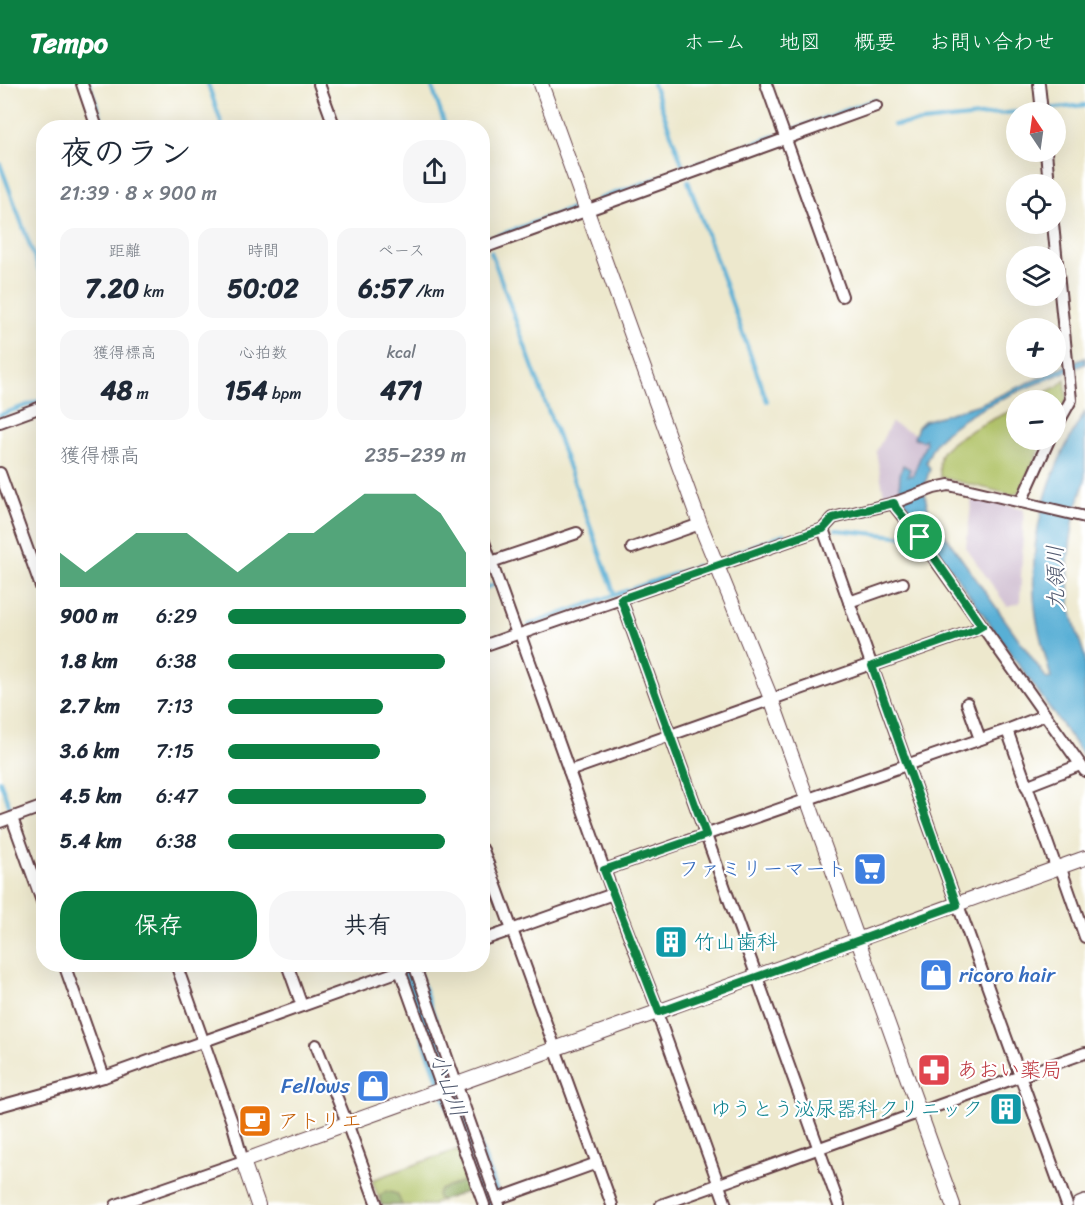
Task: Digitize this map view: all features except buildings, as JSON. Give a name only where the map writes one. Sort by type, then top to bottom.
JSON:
[{"type":"main road","points":[[1080,1205],[1085,1203]]},
{"type":"street","points":[[82,84],[95,120]]},
{"type":"street","points":[[319,84],[331,120]]},
{"type":"street","points":[[541,84],[700,524],[771,701],[953,1205]]},
{"type":"street","points":[[766,84],[842,296]]},
{"type":"street","points":[[1039,84],[1041,102]]},
{"type":"street","points":[[490,245],[876,106]]},
{"type":"street","points":[[1054,234],[1071,400],[1066,409]]},
{"type":"street","points":[[0,422],[36,409]]},
{"type":"street","points":[[1021,502],[1044,450]]},
{"type":"street","points":[[0,473],[36,573]]},
{"type":"street","points":[[490,644],[823,529],[833,518],[899,502],[934,488],[949,485],[1084,517]]},
{"type":"street","points":[[899,502],[896,508],[920,537],[1083,768],[1026,786]]},
{"type":"street","points":[[632,548],[700,524]]},
{"type":"street","points":[[823,529],[1067,1205]]},
{"type":"street","points":[[491,562],[577,533]]},
{"type":"street","points":[[490,559],[658,1012],[726,1205]]},
{"type":"street","points":[[849,602],[903,583]]},
{"type":"street","points":[[621,599],[840,1205]]},
{"type":"street","points":[[569,771],[982,626]]},
{"type":"street","points":[[967,704],[980,739]]},
{"type":"street","points":[[604,870],[1045,715]]},
{"type":"street","points":[[1007,730],[1026,786],[1085,937]]},
{"type":"street","points":[[0,822],[36,809]]},
{"type":"street","points":[[12,818],[36,885]]},
{"type":"street","points":[[116,1205],[151,1199],[243,1161],[347,1123],[1085,858]]},
{"type":"street","points":[[490,869],[612,1205]]},
{"type":"street","points":[[490,938],[613,894]]},
{"type":"street","points":[[67,972],[104,1077]]},
{"type":"street","points":[[179,972],[232,1122],[258,1205]]},
{"type":"street","points":[[290,972],[302,1006]]},
{"type":"street","points":[[1,1102],[104,1077],[390,972]]},
{"type":"street","points":[[408,972],[449,1087],[498,1202],[597,1164]]},
{"type":"street","points":[[408,972],[449,1087],[484,1205]]},
{"type":"street","points":[[316,1045],[377,1205]]},
{"type":"street","points":[[661,1205],[1085,1053]]},
{"type":"shaded area","points":[[891,423],[916,434],[914,437],[922,441],[925,439],[927,441],[912,477],[908,475],[910,468],[903,466],[902,495],[885,500],[876,452]]},
{"type":"shaded area","points":[[972,496],[1024,509],[1020,603],[1007,606],[966,548]]},
{"type":"green space","points":[[1065,379],[1067,399],[1066,401],[1066,390],[1050,390]]},
{"type":"green space","points":[[1006,413],[1006,450],[1039,450],[1019,492],[1013,495],[940,477],[941,454],[954,441]]},
{"type":"green space","points":[[459,1149],[474,1189],[434,1203],[434,1205],[381,1205],[372,1180]]},
{"type":"green space","points":[[464,1181],[471,1183],[470,1190],[443,1200],[438,1199],[437,1194],[440,1190]]},
{"type":"green space","points":[[386,1191],[397,1194],[402,1205],[381,1205],[380,1196]]},
{"type":"water","points":[[1085,358],[1085,364],[1066,372],[1066,366]]},
{"type":"water","points":[[1039,378],[1051,378],[1022,390],[1012,390]]},
{"type":"water","name":"九領川","points":[[1006,393],[1006,397],[969,416],[935,443],[926,462],[930,469],[925,493],[927,505],[932,517],[1047,679],[1051,678],[1036,615],[1034,588],[1037,535],[1042,509],[1059,459],[1085,412],[1085,481],[1075,511],[1068,559],[1070,606],[1085,657],[1085,758],[903,498],[900,474],[903,465],[910,469],[908,476],[913,475],[926,443],[925,439],[922,441],[914,438],[918,427],[924,421],[980,404]]},
{"type":"waterway","points":[[89,84],[102,120]]},
{"type":"waterway","points":[[208,84],[220,120]]},
{"type":"waterway","points":[[431,84],[443,120]]},
{"type":"waterway","points":[[653,84],[684,169]]},
{"type":"waterway","points":[[792,130],[874,100]]},
{"type":"waterway","points":[[1066,107],[1085,105]]},
{"type":"waterway","points":[[894,125],[1006,113]]},
{"type":"waterway","points":[[599,199],[775,136]]},
{"type":"waterway","points":[[0,164],[36,262]]},
{"type":"waterway","points":[[688,181],[767,401]]},
{"type":"waterway","points":[[490,238],[570,209]]},
{"type":"waterway","points":[[491,252],[615,595]]},
{"type":"waterway","points":[[0,415],[36,402]]},
{"type":"waterway","points":[[836,530],[908,537]]},
{"type":"waterway","points":[[729,555],[784,534]]},
{"type":"waterway","points":[[529,625],[697,566]]},
{"type":"waterway","points":[[0,781],[12,813]]},
{"type":"waterway","name":"小山川","points":[[409,972],[492,1205]]},
{"type":"place","name":"ファミリーマート","points":[[870,869]]},
{"type":"place","name":"竹山歯科","points":[[671,942]]},
{"type":"place","name":"ricoro hair","points":[[936,975]]},
{"type":"place","name":"あおい薬局","points":[[934,1070]]},
{"type":"place","name":"Fellows","points":[[373,1086]]},
{"type":"place","name":"ゆうとう泌尿器科クリニック","points":[[1006,1109]]},
{"type":"place","name":"アトリエ","points":[[255,1121]]},
{"type":"route","points":[[894,503],[920,537],[982,626],[872,666],[957,905],[659,1012],[604,870],[706,835],[621,599],[823,529],[833,518],[894,503]]}]
